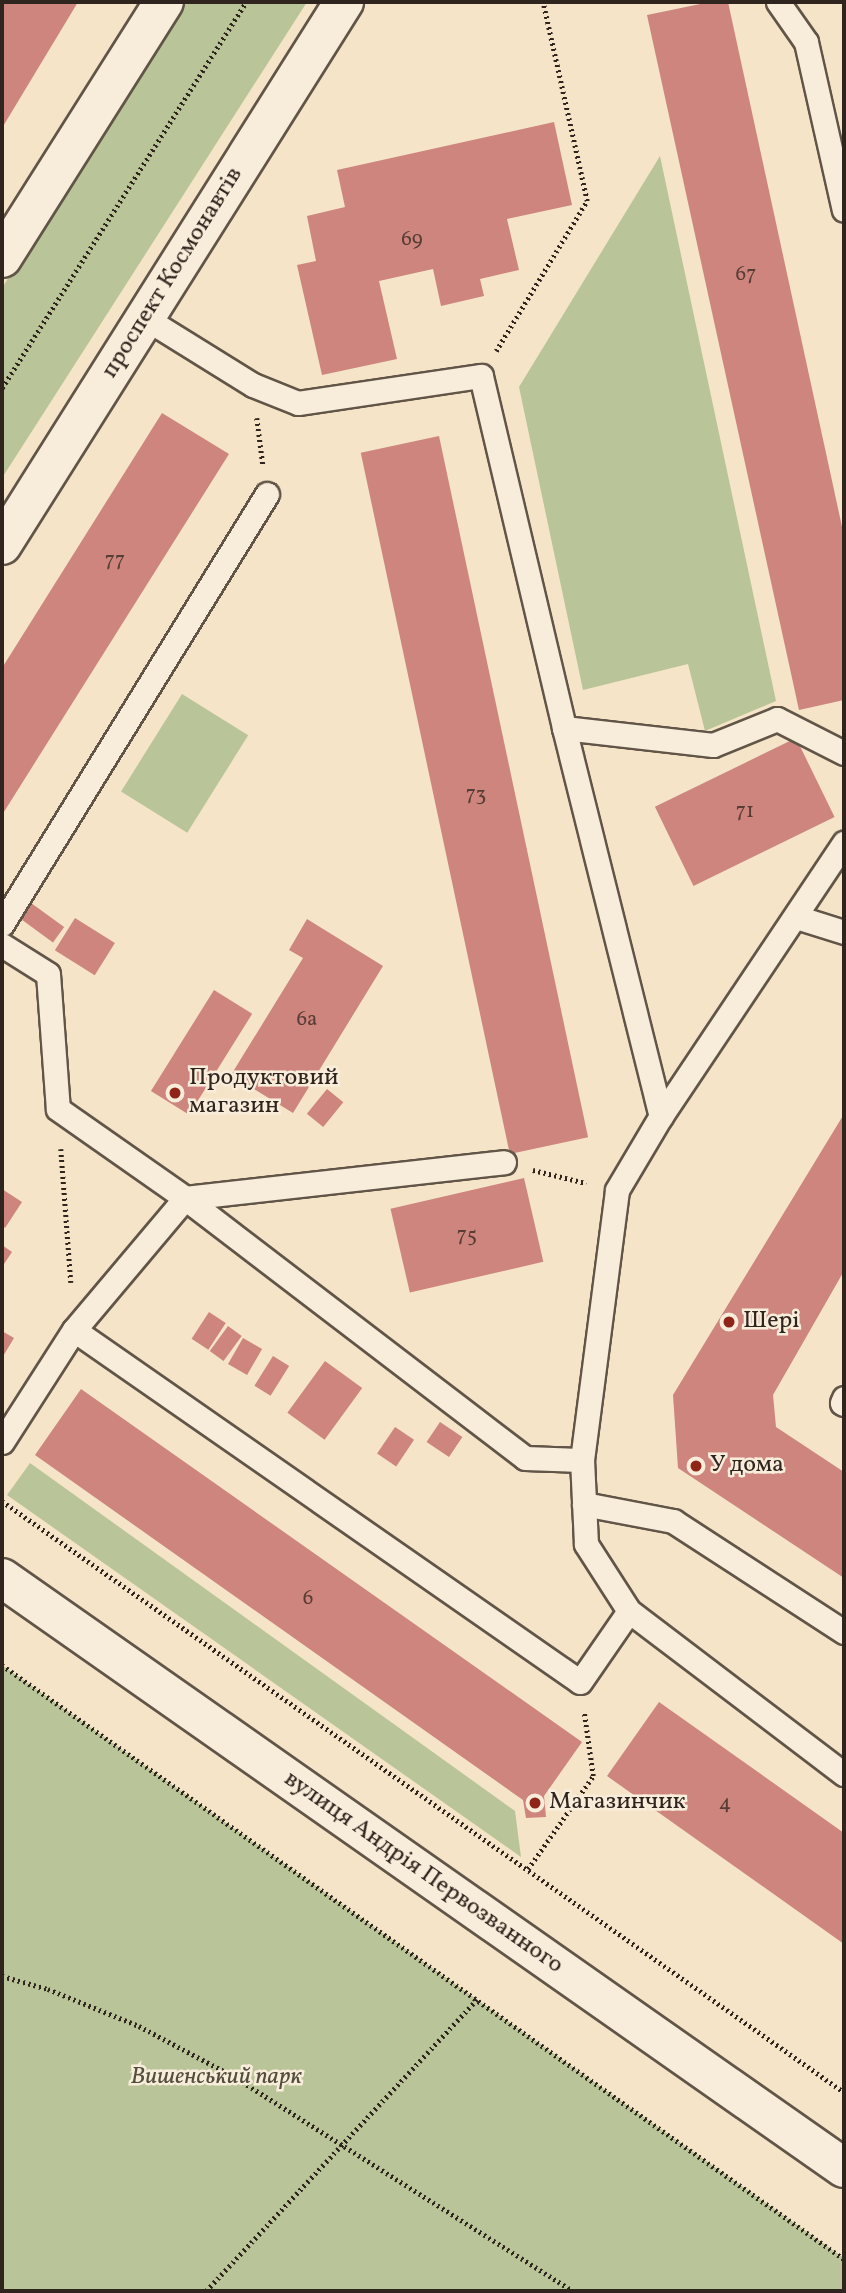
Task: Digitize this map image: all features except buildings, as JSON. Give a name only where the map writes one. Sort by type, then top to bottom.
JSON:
[{"type":"street","points":[[2,258],[164,2]]},
{"type":"street","name":"проспект Космонавтів","points":[[2,545],[344,2]]},
{"type":"street","name":"вулиця Андрія Первозванного","points":[[2,1578],[844,2168]]},
{"type":"lane","points":[[778,2],[806,42],[844,210]]},
{"type":"lane","points":[[145,318],[253,385],[298,403],[481,376],[564,728],[661,1116]]},
{"type":"lane","points":[[2,924],[267,494]]},
{"type":"lane","points":[[564,728],[713,745],[777,719],[844,753]]},
{"type":"lane","points":[[844,844],[661,1116],[617,1190],[582,1460],[586,1544],[629,1611],[844,1774]]},
{"type":"lane","points":[[796,917],[844,932]]},
{"type":"lane","points":[[2,945],[48,974],[58,1109],[184,1198],[525,1458],[582,1460]]},
{"type":"lane","points":[[2,1442],[74,1330],[184,1198],[504,1163]]},
{"type":"lane","points":[[74,1330],[580,1682],[629,1611]]},
{"type":"lane","points":[[844,1398],[844,1404]]},
{"type":"lane","points":[[584,1504],[673,1521],[844,1632]]},
{"type":"path","points":[[2,388],[246,2]]},
{"type":"path","points":[[481,376],[587,201],[543,2]]},
{"type":"path","points":[[253,385],[267,494]]},
{"type":"path","points":[[58,1109],[74,1330]]},
{"type":"path","points":[[504,1163],[617,1190]]},
{"type":"path","points":[[2,1501],[844,2092]]},
{"type":"path","points":[[2,1665],[844,2259]]},
{"type":"path","points":[[528,1869],[593,1776],[580,1682]]},
{"type":"path","points":[[2,1976],[48,1989],[139,2026],[233,2076],[573,2291]]},
{"type":"path","points":[[206,2291],[477,1999]]},
{"type":"green space","points":[[183,2],[307,2],[2,478],[2,288]]},
{"type":"green space","points":[[660,156],[776,701],[705,731],[688,664],[583,690],[519,387]]},
{"type":"green space","points":[[182,694],[248,735],[187,833],[121,792]]},
{"type":"green space","points":[[30,1463],[515,1811],[521,1857],[7,1495]]},
{"type":"green space","name":"Вишенський парк","points":[[2,1665],[844,2258],[844,2291],[2,2291]]},
{"type":"place","name":"Продуктовий магазин","points":[[175,1093]]},
{"type":"place","name":"Шері","points":[[729,1322]]},
{"type":"place","name":"У дома","points":[[696,1466]]},
{"type":"place","name":"Магазинчик","points":[[535,1803]]}]
